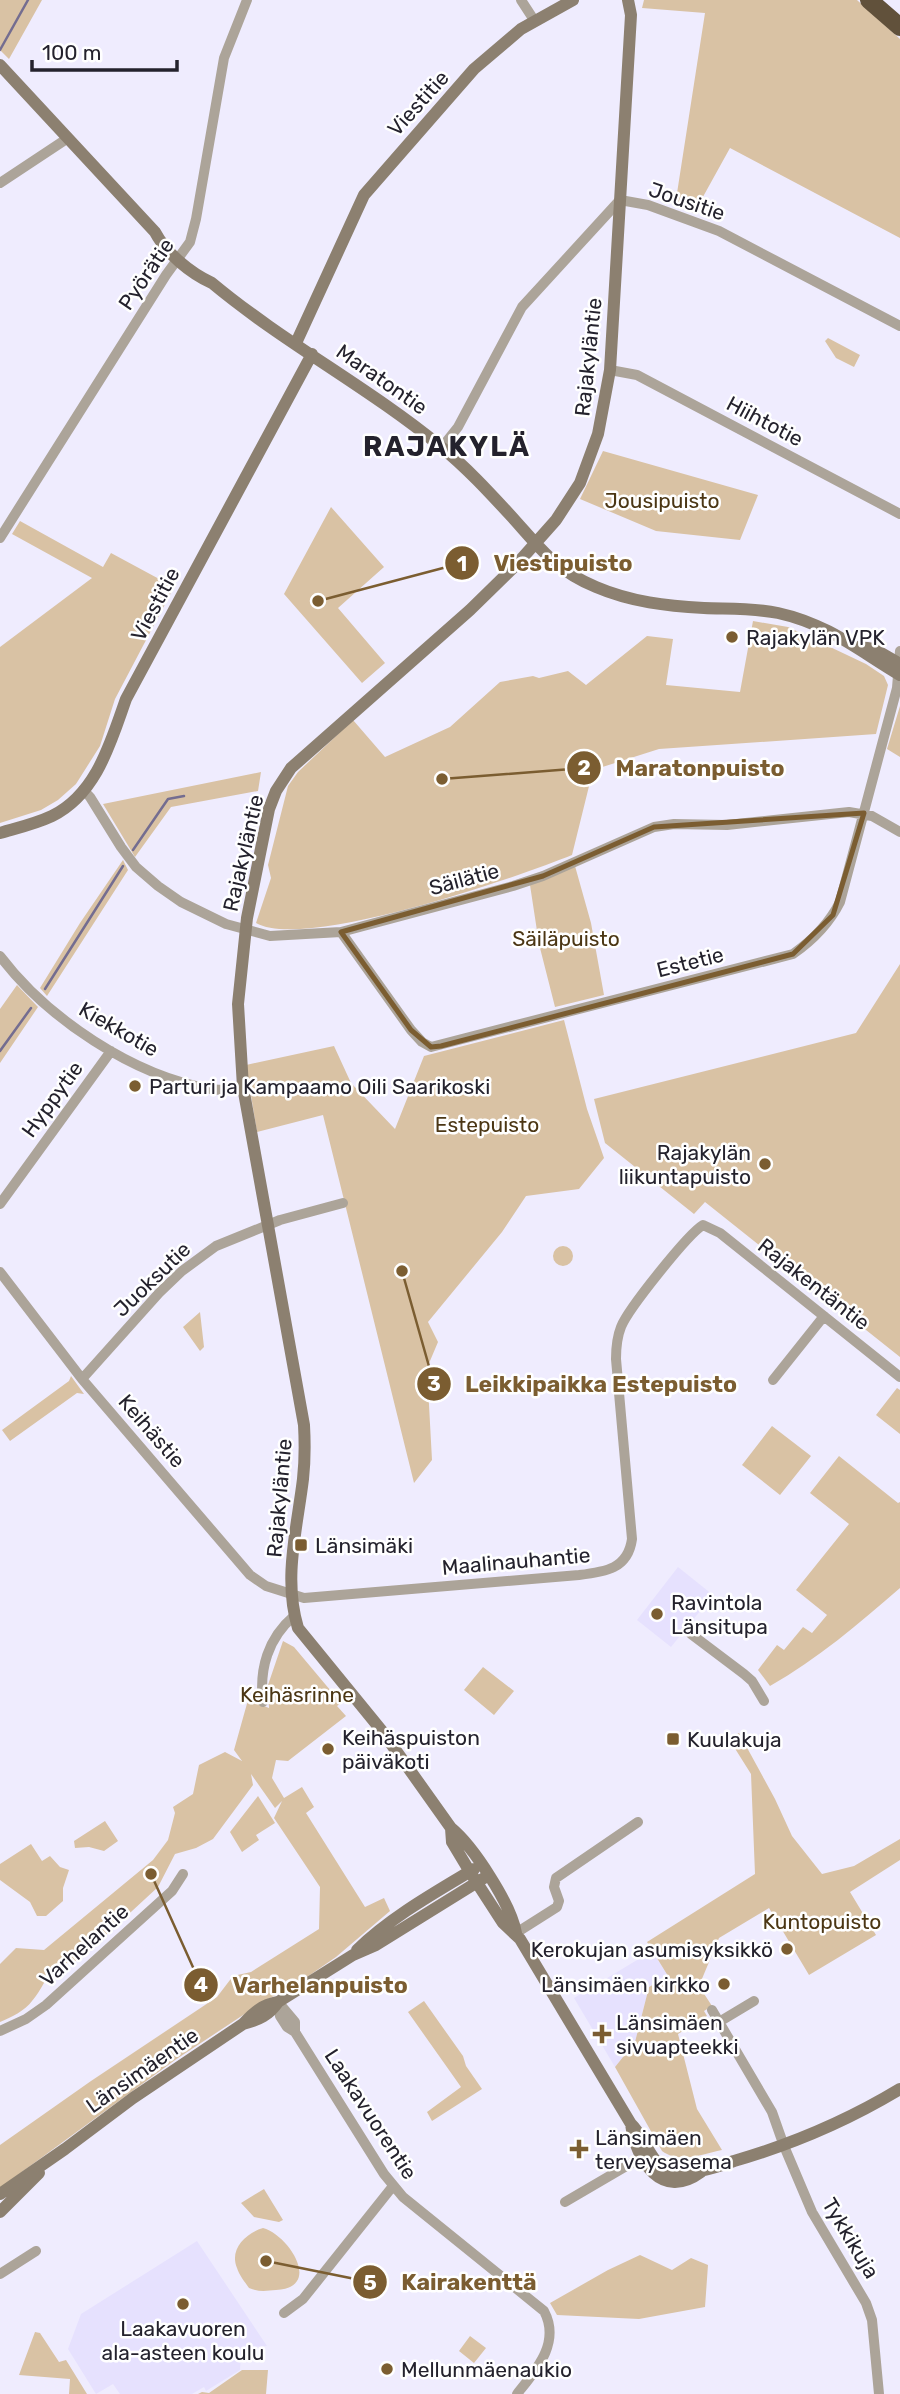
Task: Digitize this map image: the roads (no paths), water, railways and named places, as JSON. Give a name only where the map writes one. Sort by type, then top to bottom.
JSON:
[{"type":"highway","points":[[869,0],[900,27]]},
{"type":"street","name":"Pyörätie","points":[[0,538],[192,237],[225,58],[247,0]]},
{"type":"street","points":[[521,0],[534,20]]},
{"type":"street","name":"Viestitie","points":[[296,343],[364,195],[474,69],[534,20],[573,0]]},
{"type":"street","name":"Rajakyläntie","points":[[294,1616],[291,1574],[305,1455],[304,1425],[243,1087],[238,1003],[246,929],[269,809],[291,768],[470,610],[535,544],[569,502],[588,464],[598,434],[610,370],[631,15],[628,0]]},
{"type":"street","name":"Maratontie","points":[[0,65],[155,232],[159,240],[205,273],[212,283],[397,411],[442,447],[488,491],[554,563],[576,578],[619,596],[655,604],[776,613],[802,619],[860,647],[874,649],[899,665]]},
{"type":"street","points":[[0,183],[68,138]]},
{"type":"street","name":"Jousitie","points":[[442,447],[458,427],[522,307],[620,200],[648,205],[719,231],[900,326]]},
{"type":"street","name":"Viestitie","points":[[0,833],[52,816],[71,804],[104,759],[126,699],[312,354]]},
{"type":"street","name":"Hiihtotie","points":[[610,370],[637,375],[900,513]]},
{"type":"street","name":"Estetie","points":[[341,932],[411,1030],[422,1042],[432,1047],[793,954],[816,935],[836,908],[897,688],[899,665]]},
{"type":"street","name":"Säilätie","points":[[83,790],[136,867],[158,886],[203,914],[226,924],[270,936],[341,932],[543,876],[654,827],[674,824],[727,825],[863,813]]},
{"type":"street","points":[[863,813],[900,832]]},
{"type":"street","name":"Kiekkotie","points":[[0,956],[45,1006],[111,1051],[162,1074],[211,1089],[243,1087]]},
{"type":"street","name":"Hyppytie","points":[[0,1204],[111,1051]]},
{"type":"street","name":"Juoksutie","points":[[82,1379],[182,1271],[216,1246],[280,1220],[343,1203]]},
{"type":"street","name":"Rajakentäntie","points":[[703,1225],[720,1233],[900,1377]]},
{"type":"street","name":"Maalinauhantie","points":[[292,1595],[314,1598],[579,1575],[608,1571],[621,1564],[628,1555],[632,1539],[618,1386],[617,1340],[624,1319],[688,1238],[703,1225]]},
{"type":"street","name":"Keihästie","points":[[0,1272],[82,1379],[250,1575],[266,1586],[292,1595]]},
{"type":"street","points":[[773,1380],[824,1316]]},
{"type":"street","points":[[263,1702],[263,1671],[270,1647],[276,1633],[294,1616],[304,1638],[382,1731],[451,1828],[461,1836],[503,1923],[516,1933],[596,2063],[631,2124],[633,2136],[647,2155],[657,2176],[671,2183],[694,2178],[703,2171],[784,2146],[841,2122],[900,2089]]},
{"type":"street","points":[[691,1634],[752,1681],[764,1701]]},
{"type":"street","points":[[516,1933],[557,1907],[559,1901],[554,1887],[556,1878],[638,1822]]},
{"type":"street","name":"Varhelantie","points":[[0,2031],[26,2019],[46,2005],[172,1891],[183,1874]]},
{"type":"street","name":"Länsimäentie","points":[[0,2194],[133,2098],[243,2024],[257,2021],[278,2002],[353,1955],[376,1945],[479,1874]]},
{"type":"street","points":[[719,2022],[754,2001]]},
{"type":"street","name":"Laakavuorentie","points":[[278,2002],[280,2015],[295,2032],[393,2186],[410,2205],[544,2311],[550,2327],[548,2348],[517,2394]]},
{"type":"street","name":"Tykkikuja","points":[[712,2010],[772,2112],[812,2212],[866,2303],[872,2320],[879,2394]]},
{"type":"street","name":"Länsimäentie","points":[[0,2212],[65,2149]]},
{"type":"street","points":[[565,2202],[647,2155]]},
{"type":"street","points":[[284,2313],[303,2299],[393,2186]]},
{"type":"street","points":[[0,2274],[36,2251]]},
{"type":"waterway","points":[[0,50],[28,0]]},
{"type":"waterway","points":[[133,850],[168,799],[184,796]]},
{"type":"waterway","points":[[45,989],[123,866]]},
{"type":"waterway","points":[[0,1051],[31,1008]]},
{"type":"place","name":"Viestipuisto","points":[[318,601]]},
{"type":"place","name":"Rajakylän VPK","points":[[732,637]]},
{"type":"place","name":"Maratonpuisto","points":[[442,779]]},
{"type":"place","name":"Parturi ja Kampaamo Oili Saarikoski","points":[[135,1086]]},
{"type":"place","name":"Rajakylän liikuntapuisto","points":[[765,1164]]},
{"type":"place","name":"Leikkipaikka Estepuisto","points":[[402,1271]]},
{"type":"place","name":"Länsimäki","points":[[301,1545]]},
{"type":"place","name":"Ravintola Länsitupa","points":[[657,1614]]},
{"type":"place","name":"Kuulakuja","points":[[673,1739]]},
{"type":"place","name":"Keihäspuiston päiväkoti","points":[[328,1749]]},
{"type":"place","name":"Varhelanpuisto","points":[[151,1874]]},
{"type":"place","name":"Kerokujan asumisyksikkö","points":[[787,1949]]},
{"type":"place","name":"Länsimäen kirkko","points":[[724,1984]]},
{"type":"place","name":"Länsimäen sivuapteekki","points":[[602,2034]]},
{"type":"place","name":"Länsimäen terveysasema","points":[[579,2149]]},
{"type":"place","name":"Kairakenttä","points":[[266,2261]]},
{"type":"place","name":"Laakavuoren ala-asteen koulu","points":[[183,2304]]},
{"type":"place","name":"Mellunmäenaukio","points":[[387,2369]]},
{"type":"district","name":"RAJAKYLÄ","points":[[447,446]]},
{"type":"park label","name":"Jousipuisto","points":[[662,500]]},
{"type":"park label","name":"Säiläpuisto","points":[[566,938]]},
{"type":"park label","name":"Estepuisto","points":[[487,1124]]},
{"type":"park label","name":"Keihäsrinne","points":[[297,1694]]},
{"type":"park label","name":"Kuntopuisto","points":[[822,1921]]}]
